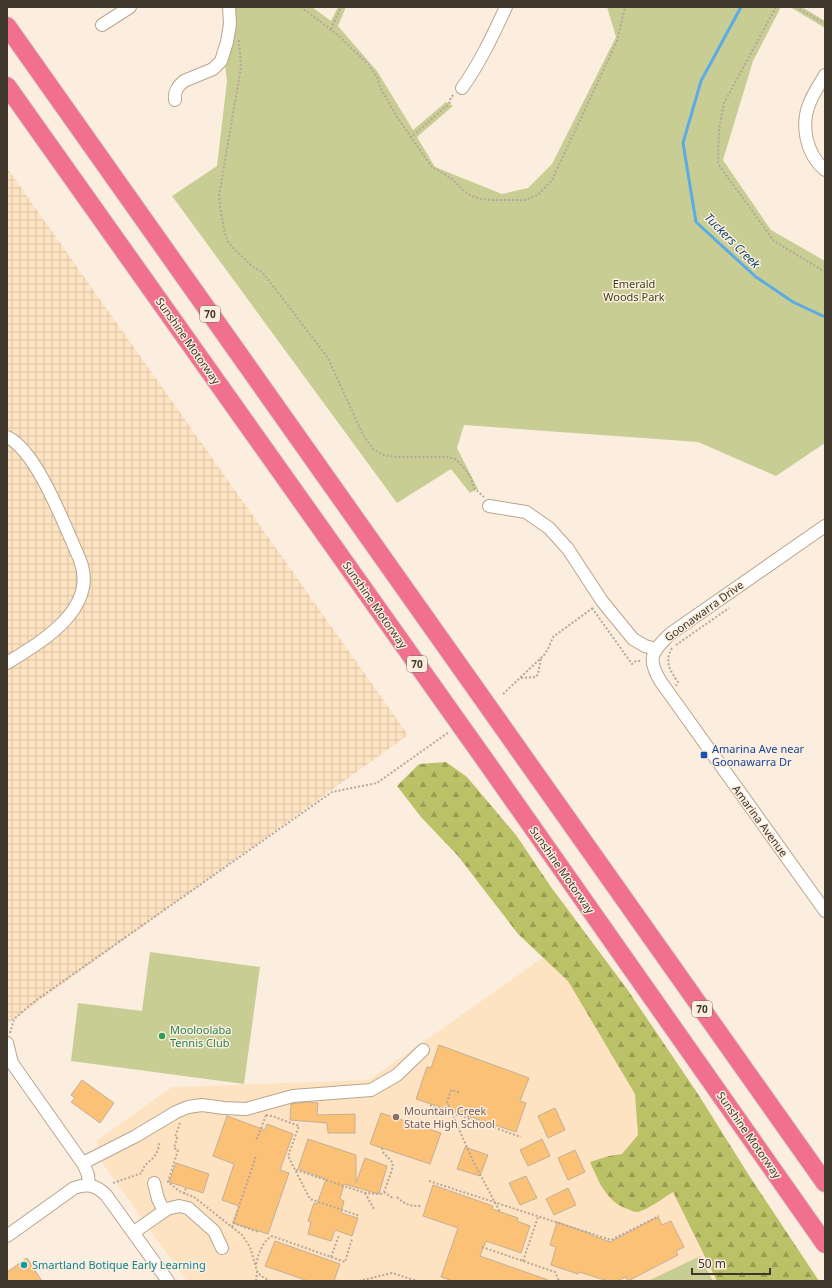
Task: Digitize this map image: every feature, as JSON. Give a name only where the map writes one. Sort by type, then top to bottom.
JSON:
[{"type":"highway","name":"70","points":[[7,26],[791,1135]]},
{"type":"highway","name":"Sunshine Motorway","points":[[7,86],[499,780],[825,1244]]},
{"type":"highway","points":[[791,1135],[808,1142],[825,1162]]},
{"type":"highway","points":[[791,1135],[825,1183]]},
{"type":"street","points":[[102,25],[130,7]]},
{"type":"street","points":[[175,100],[174,94],[184,81],[213,69],[221,61],[227,42],[230,24],[229,7]]},
{"type":"street","points":[[462,88],[480,61],[506,7]]},
{"type":"street","points":[[825,75],[810,102],[805,120],[807,140],[810,150],[814,158],[825,170]]},
{"type":"street","points":[[7,437],[19,444],[36,467],[80,560],[84,578],[83,588],[78,602],[65,620],[46,638],[7,663]]},
{"type":"street","name":"Goonawarra Drive","points":[[489,506],[526,512],[549,528],[568,549],[597,605],[633,639],[645,646],[656,649],[670,634],[825,526]]},
{"type":"street","name":"Amarina Avenue","points":[[656,649],[652,657],[653,667],[658,679],[825,911]]},
{"type":"street","points":[[7,1043],[12,1063],[83,1163],[88,1175],[89,1185]]},
{"type":"street","points":[[83,1163],[136,1136],[176,1112],[188,1107],[202,1105],[246,1109],[293,1096],[372,1090],[397,1074],[423,1050]]},
{"type":"street","points":[[154,1183],[158,1199],[164,1211]]},
{"type":"street","points":[[7,1236],[74,1188],[82,1185],[89,1185],[98,1188],[106,1195],[168,1281]]},
{"type":"street","points":[[134,1232],[164,1211],[178,1206],[188,1208],[214,1231],[222,1248]]},
{"type":"path","points":[[301,7],[351,46],[368,64],[377,77],[380,87],[410,138],[431,166],[452,179],[464,191],[472,196],[481,199],[496,200],[525,200],[538,195],[545,188],[557,170],[617,42],[625,7]]},
{"type":"path","points":[[330,29],[342,7]]},
{"type":"path","points":[[776,7],[724,102],[719,129],[718,164],[774,241],[825,272]]},
{"type":"path","points":[[796,7],[825,24]]},
{"type":"path","points":[[239,39],[241,67],[219,196],[222,219],[228,242],[252,266],[263,274],[328,358],[363,435],[374,450],[384,455],[448,457],[455,459],[465,469],[470,476],[474,488],[483,495],[489,506]]},
{"type":"path","points":[[410,138],[449,104],[451,97],[462,88]]},
{"type":"path","points":[[503,694],[542,657],[548,649],[553,637],[597,605],[632,664],[636,661],[640,661]]},
{"type":"path","points":[[672,697],[678,682],[671,673],[668,664],[669,654],[672,649],[734,605]]},
{"type":"path","points":[[519,678],[536,676],[538,674],[542,657]]},
{"type":"path","points":[[7,1043],[14,1019],[35,1000],[332,792],[377,783],[450,732]]},
{"type":"path","points":[[459,1092],[451,1090],[447,1102],[500,1212]]},
{"type":"path","points":[[430,1105],[520,1137]]},
{"type":"path","points":[[259,1115],[272,1116],[299,1126],[288,1156],[310,1199],[360,1216]]},
{"type":"path","points":[[256,1139],[266,1116]]},
{"type":"path","points":[[181,1120],[175,1137],[178,1138],[174,1148],[178,1150],[168,1182],[184,1194],[194,1197],[245,1239],[256,1265],[256,1281]]},
{"type":"path","points":[[113,1183],[142,1173],[142,1169],[145,1164],[157,1154],[159,1143]]},
{"type":"path","points":[[382,1148],[382,1152],[393,1163],[384,1192]]},
{"type":"path","points":[[232,1227],[256,1156]]},
{"type":"path","points":[[295,1170],[365,1193],[381,1194],[384,1192]]},
{"type":"path","points":[[429,1181],[611,1240],[659,1216]]},
{"type":"path","points":[[184,1194],[186,1188]]},
{"type":"path","points":[[384,1192],[394,1199]]},
{"type":"path","points":[[365,1193],[374,1209]]},
{"type":"path","points":[[397,1198],[407,1206],[421,1206]]},
{"type":"path","points":[[523,1261],[538,1217]]},
{"type":"path","points":[[233,1224],[258,1232]]},
{"type":"path","points":[[332,1257],[339,1235]]},
{"type":"path","points":[[256,1265],[264,1242],[272,1236],[344,1262],[352,1239]]},
{"type":"path","points":[[482,1246],[555,1272],[559,1281]]},
{"type":"path","points":[[257,1271],[261,1276],[270,1281]]},
{"type":"path","points":[[359,1281],[392,1273],[417,1281]]},
{"type":"shaded area","points":[[7,168],[408,735],[7,1024]]},
{"type":"shaded area","name":"Mountain Creek State High School","points":[[558,947],[745,1281],[186,1280],[93,1150],[99,1146],[96,1141],[172,1087],[369,1080]]},
{"type":"green space","name":"Emerald Woods Park","points":[[234,7],[312,7],[331,21],[338,7],[346,7],[338,26],[377,71],[413,130],[446,102],[453,106],[417,137],[435,167],[502,194],[528,188],[552,164],[616,37],[607,7],[781,7],[753,61],[723,160],[771,230],[825,261],[825,443],[776,476],[698,442],[464,425],[457,448],[478,489],[470,493],[451,469],[397,503],[172,196],[217,166],[227,81],[225,64]]},
{"type":"green space","points":[[790,7],[802,7],[825,21],[825,28]]},
{"type":"green space","points":[[446,762],[467,777],[516,835],[551,887],[627,989],[698,1094],[750,1177],[819,1281],[717,1281],[673,1192],[650,1207],[637,1212],[614,1202],[604,1190],[590,1162],[609,1156],[622,1154],[638,1135],[635,1094],[568,981],[518,934],[458,856],[421,817],[397,786],[419,764]]},
{"type":"green space","name":"Mooloolaba Tennis Club","points":[[150,952],[260,967],[244,1084],[71,1061],[78,1003],[142,1011]]},
{"type":"green space","points":[[700,1256],[713,1281],[648,1281]]},
{"type":"building","points":[[439,1045],[529,1078],[520,1101],[526,1103],[516,1132],[416,1099],[427,1067],[431,1068]]},
{"type":"building","points":[[82,1080],[114,1103],[100,1123],[71,1102],[75,1098],[71,1095]]},
{"type":"building","points":[[307,1102],[318,1103],[317,1115],[355,1114],[355,1133],[328,1133],[327,1123],[290,1120],[291,1104]]},
{"type":"building","points":[[555,1108],[565,1130],[548,1138],[538,1116]]},
{"type":"building","points":[[381,1113],[441,1133],[430,1164],[370,1144]]},
{"type":"building","points":[[227,1116],[265,1130],[267,1124],[293,1134],[280,1170],[289,1173],[268,1234],[233,1223],[239,1206],[222,1200],[234,1164],[213,1156]]},
{"type":"building","points":[[308,1139],[356,1155],[356,1183],[365,1158],[387,1166],[379,1194],[344,1184],[340,1199],[344,1201],[341,1213],[358,1218],[352,1236],[335,1230],[331,1241],[308,1234],[311,1222],[308,1221],[314,1203],[317,1204],[326,1179],[298,1169]]},
{"type":"building","points":[[542,1139],[550,1156],[528,1166],[520,1150]]},
{"type":"building","points":[[465,1147],[488,1155],[480,1176],[457,1169]]},
{"type":"building","points":[[575,1150],[585,1172],[568,1180],[558,1158]]},
{"type":"building","points":[[176,1163],[209,1174],[203,1193],[169,1182]]},
{"type":"building","points":[[526,1176],[537,1198],[520,1205],[509,1183]]},
{"type":"building","points":[[433,1185],[493,1206],[492,1209],[518,1218],[517,1221],[530,1226],[521,1253],[486,1241],[480,1256],[548,1280],[453,1281],[441,1277],[458,1228],[423,1216]]},
{"type":"building","points":[[568,1188],[576,1205],[554,1215],[546,1199]]},
{"type":"building","points":[[658,1217],[662,1225],[671,1221],[684,1247],[676,1251],[678,1255],[628,1281],[626,1277],[617,1281],[608,1281],[579,1272],[578,1274],[551,1265],[556,1247],[550,1245],[557,1222],[610,1242]]},
{"type":"building","points":[[275,1241],[340,1264],[334,1281],[308,1281],[265,1266]]},
{"type":"building","name":"Smartland Botique Early Learning","points":[[27,1258],[42,1281],[7,1281],[7,1272]]},
{"type":"waterway","name":"Tuckers Creek","points":[[741,7],[701,81],[683,143],[696,222],[756,277],[793,302],[825,317]]},
{"type":"place","name":"Amarina Ave near Goonawarra Dr","points":[[704,755]]},
{"type":"place","name":"Mooloolaba Tennis Club","points":[[162,1036]]},
{"type":"place","name":"Mountain Creek State High School","points":[[396,1117]]},
{"type":"place","name":"Smartland Botique Early Learning","points":[[24,1265]]}]
